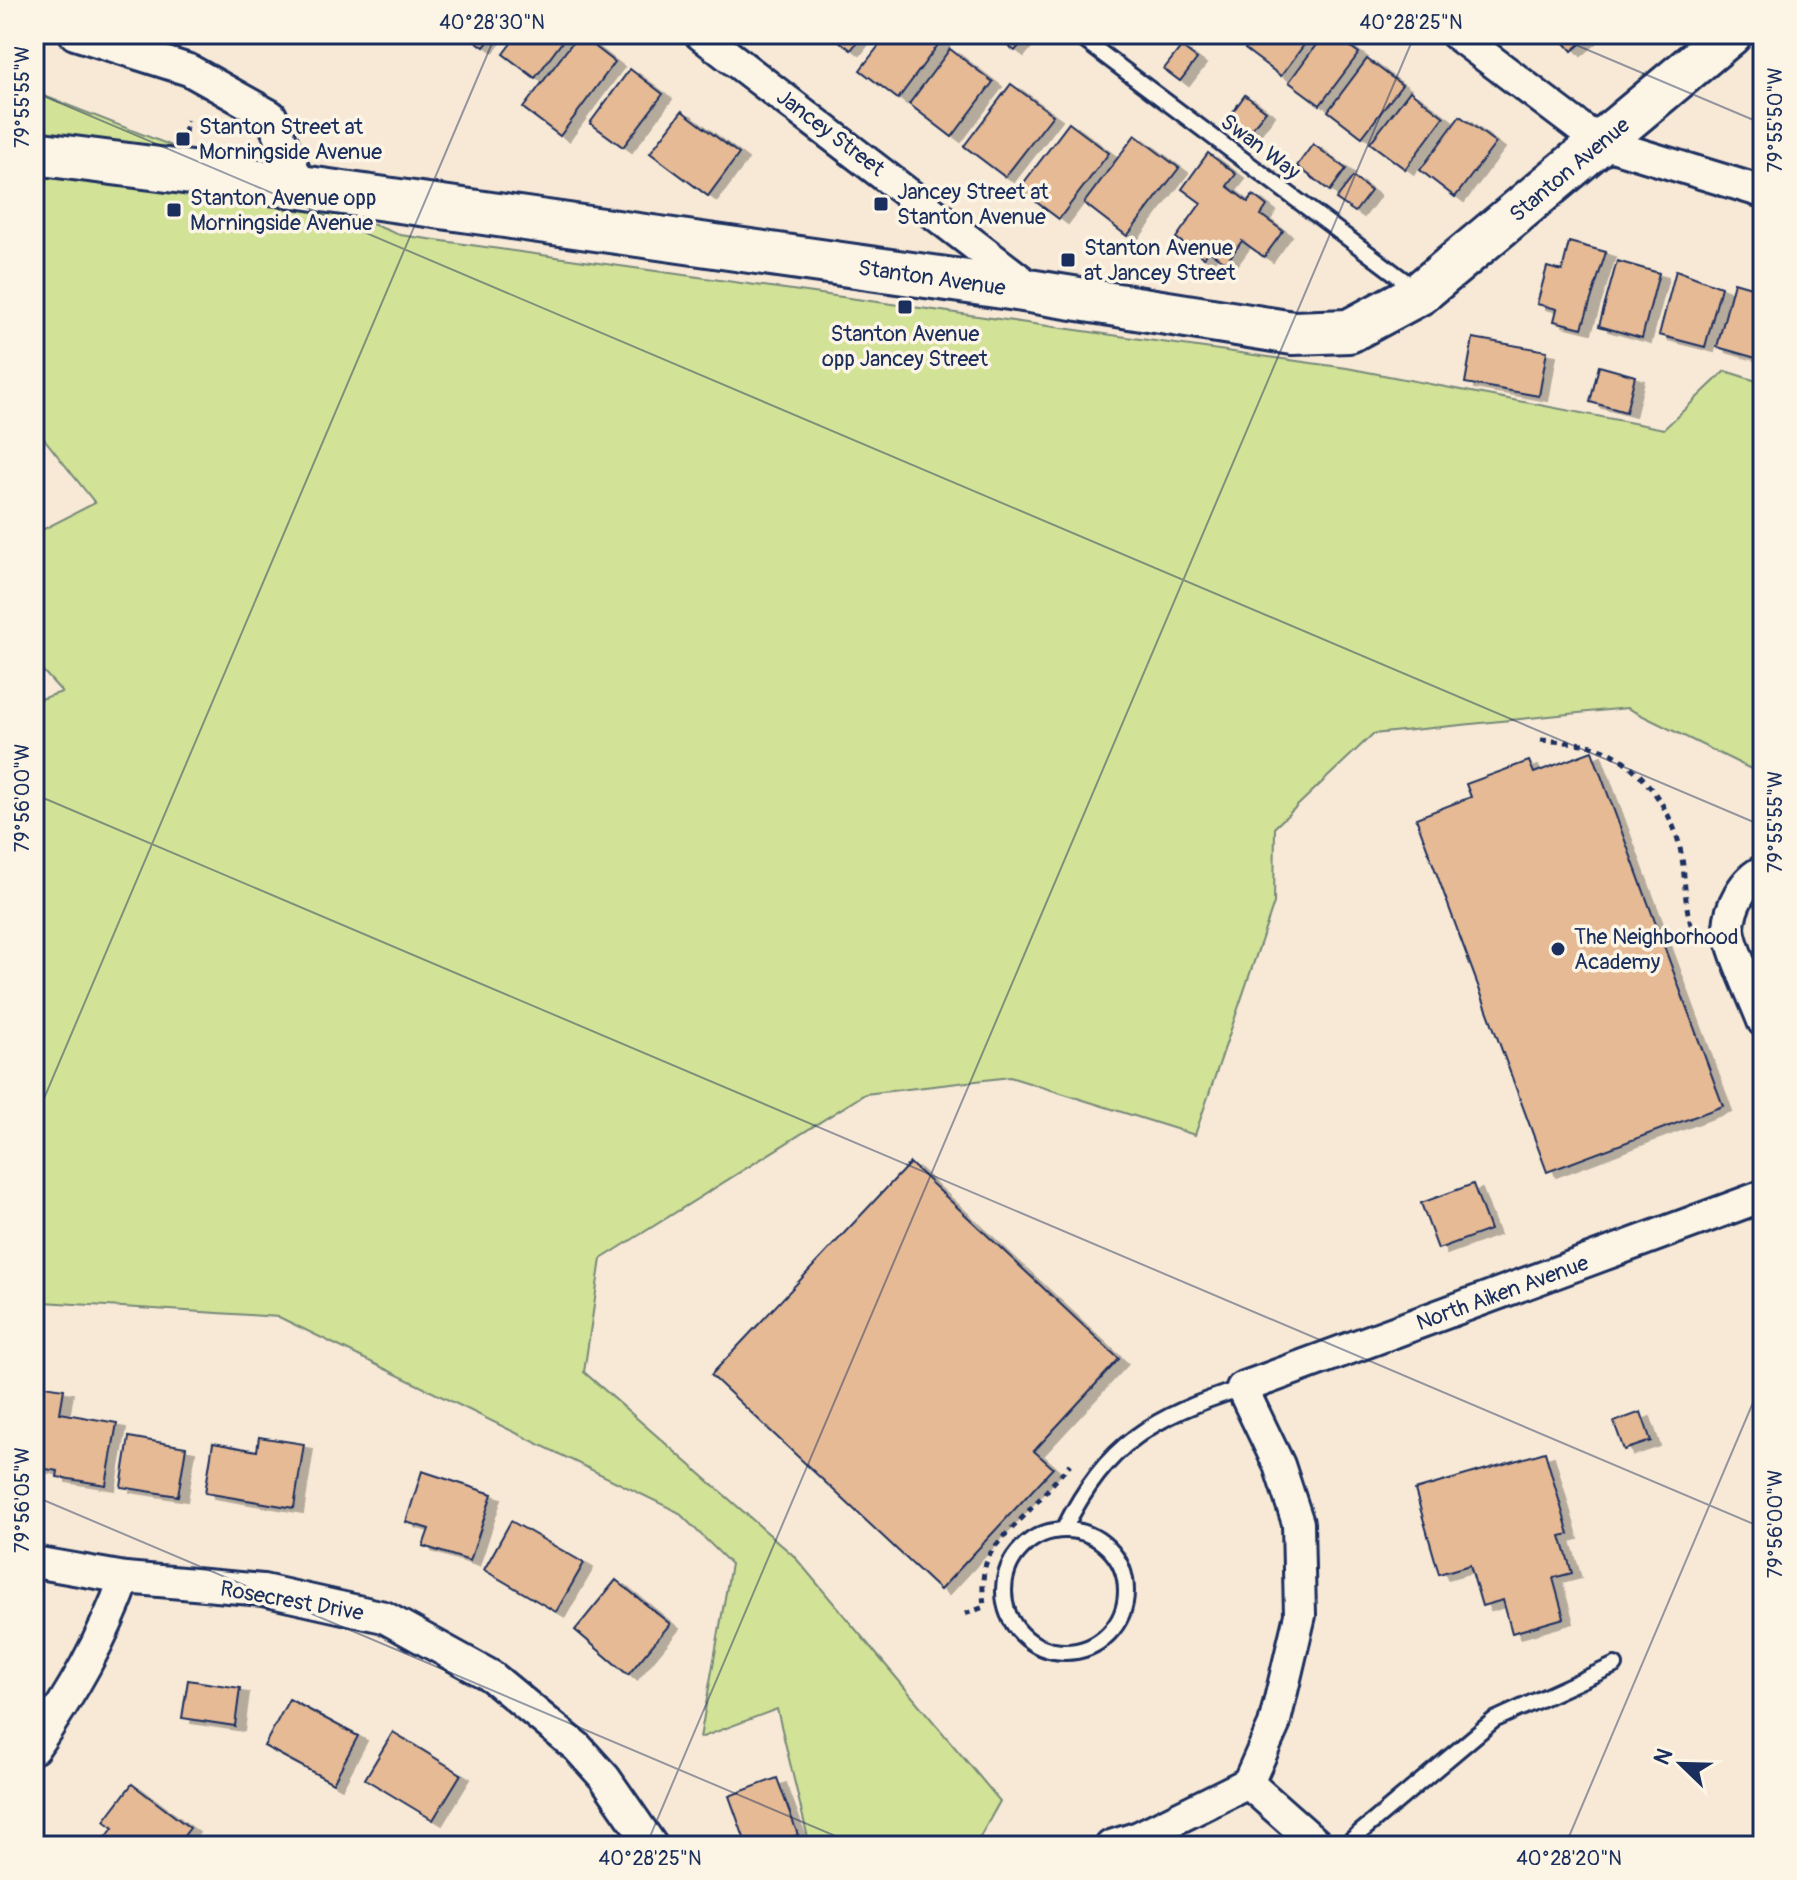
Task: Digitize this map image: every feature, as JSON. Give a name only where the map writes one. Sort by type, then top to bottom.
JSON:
[{"type":"street","points":[[75,34],[189,70],[271,116],[301,187]]},
{"type":"street","name":"Jancey Street","points":[[700,34],[1036,292]]},
{"type":"street","points":[[1456,34],[1599,142],[1763,192]]},
{"type":"street","name":"Stanton Avenue","points":[[34,153],[301,187],[1036,292],[1293,333],[1349,331],[1420,293],[1730,34]]},
{"type":"street","points":[[1763,871],[1754,875],[1737,897],[1729,929],[1763,1021]]},
{"type":"street","name":"North Aiken Avenue","points":[[1242,1388],[1763,1196]]},
{"type":"street","points":[[1111,1846],[1139,1837],[1248,1783],[1274,1725],[1300,1615],[1298,1523],[1279,1465],[1242,1388]]},
{"type":"street","name":"Rosecrest Drive","points":[[34,1562],[125,1578],[263,1590],[384,1617],[491,1676],[577,1747],[605,1778],[652,1846]]},
{"type":"street","points":[[34,1748],[72,1693],[106,1631],[125,1578]]},
{"type":"street","points":[[1248,1783],[1319,1846]]},
{"type":"lane","name":"Swan Way","points":[[1076,34],[1420,293]]},
{"type":"lane","points":[[1064,1529],[1082,1492],[1117,1449],[1191,1405],[1242,1388]]},
{"type":"lane","points":[[1064,1529],[1083,1532],[1101,1541],[1115,1555],[1124,1573],[1126,1593],[1123,1612],[1099,1643],[1081,1651],[1061,1653],[1040,1648],[1023,1637],[1010,1620],[1004,1600],[1004,1579],[1012,1560],[1026,1544],[1043,1533],[1064,1529]]},
{"type":"lane","points":[[1344,1846],[1494,1720],[1615,1665]]},
{"type":"path","points":[[184,134],[187,120]]},
{"type":"path","points":[[1541,740],[1598,747],[1637,773],[1663,804],[1680,848],[1685,910],[1696,937]]},
{"type":"green space","points":[[34,92],[400,235],[1347,368],[1664,429],[1725,371],[1763,383],[1763,772],[1753,770],[1627,708],[1373,734],[1275,827],[1274,903],[1195,1135],[1010,1077],[865,1094],[601,1259],[584,1372],[794,1556],[1000,1801],[975,1846],[810,1846],[777,1709],[700,1738],[731,1564],[678,1512],[279,1317],[43,1302],[34,1297],[34,701],[62,692],[34,661],[34,534],[95,503],[34,426]]},
{"type":"building","points":[[466,34],[494,34],[484,47]]},
{"type":"building","points":[[518,34],[568,34],[535,78],[503,54]]},
{"type":"building","points":[[579,34],[615,62],[560,136],[523,108]]},
{"type":"building","points":[[830,34],[863,34],[851,50]]},
{"type":"building","points":[[888,34],[946,34],[898,99],[860,70]]},
{"type":"building","points":[[992,34],[1029,34],[1015,51]]},
{"type":"building","points":[[1225,34],[1244,34],[1237,43]]},
{"type":"building","points":[[1257,34],[1312,34],[1281,76],[1245,49]]},
{"type":"building","points":[[1324,34],[1333,34],[1359,53],[1320,105],[1289,82]]},
{"type":"building","points":[[1557,34],[1592,34],[1572,51]]},
{"type":"building","points":[[1181,47],[1197,59],[1180,81],[1164,69]]},
{"type":"building","points":[[950,49],[993,82],[952,137],[909,104]]},
{"type":"building","points":[[1367,59],[1402,85],[1362,137],[1328,111]]},
{"type":"building","points":[[630,69],[663,94],[623,147],[590,123]]},
{"type":"building","points":[[1011,84],[1053,115],[1005,177],[964,146]]},
{"type":"building","points":[[1410,91],[1444,117],[1405,169],[1370,143]]},
{"type":"building","points":[[1245,95],[1266,111],[1249,132],[1229,117]]},
{"type":"building","points":[[682,111],[739,154],[708,196],[650,153]]},
{"type":"building","points":[[1460,116],[1496,143],[1455,197],[1420,170]]},
{"type":"building","points":[[1069,123],[1109,153],[1059,219],[1019,189]]},
{"type":"building","points":[[1135,135],[1179,168],[1127,236],[1084,203]]},
{"type":"building","points":[[1313,144],[1346,169],[1330,191],[1297,166]]},
{"type":"building","points":[[1208,153],[1236,174],[1227,186],[1248,202],[1253,195],[1267,206],[1261,215],[1283,231],[1264,257],[1242,241],[1226,263],[1209,251],[1204,258],[1176,238],[1201,203],[1182,189]]},
{"type":"building","points":[[1353,177],[1371,191],[1355,212],[1336,199]]},
{"type":"building","points":[[1569,242],[1606,252],[1582,328],[1554,321],[1557,309],[1537,304],[1547,267],[1562,271]]},
{"type":"building","points":[[1617,261],[1659,273],[1642,338],[1599,326]]},
{"type":"building","points":[[1676,270],[1721,287],[1705,347],[1659,335]]},
{"type":"building","points":[[1734,282],[1758,289],[1757,294],[1763,295],[1763,360],[1717,347]]},
{"type":"building","points":[[1473,338],[1547,351],[1539,396],[1465,383]]},
{"type":"building","points":[[1599,366],[1635,376],[1626,412],[1590,402]]},
{"type":"building","points":[[1592,751],[1723,1106],[1547,1172],[1416,818],[1471,797],[1466,784],[1529,761],[1534,773]]},
{"type":"building","points":[[910,1163],[1119,1359],[1034,1451],[1053,1468],[940,1590],[711,1375]]},
{"type":"building","points":[[1473,1184],[1490,1230],[1438,1249],[1421,1203]]},
{"type":"building","points":[[38,1385],[64,1389],[60,1413],[117,1423],[106,1485],[57,1477],[58,1471],[34,1467],[34,1410]]},
{"type":"building","points":[[1641,1412],[1651,1441],[1624,1450],[1614,1422]]},
{"type":"building","points":[[129,1437],[186,1447],[178,1496],[121,1487]]},
{"type":"building","points":[[259,1437],[304,1444],[294,1508],[205,1493],[213,1443],[257,1451]]},
{"type":"building","points":[[1545,1452],[1569,1534],[1561,1536],[1572,1573],[1553,1578],[1564,1618],[1512,1633],[1503,1600],[1482,1606],[1470,1565],[1439,1574],[1415,1490]]},
{"type":"building","points":[[422,1471],[492,1494],[470,1561],[423,1546],[429,1529],[406,1522]]},
{"type":"building","points":[[511,1521],[584,1563],[556,1612],[484,1570]]},
{"type":"building","points":[[616,1580],[670,1624],[628,1675],[575,1630]]},
{"type":"building","points":[[188,1680],[240,1688],[235,1726],[182,1718]]},
{"type":"building","points":[[289,1699],[358,1736],[333,1783],[264,1746]]},
{"type":"building","points":[[393,1732],[461,1774],[433,1820],[365,1779]]},
{"type":"building","points":[[777,1778],[798,1835],[769,1846],[747,1846],[729,1796]]},
{"type":"building","points":[[132,1784],[190,1828],[176,1846],[100,1846],[113,1828],[104,1821]]},
{"type":"place","name":"Stanton Street at Morningside Avenue","points":[[183,139]]},
{"type":"place","name":"Jancey Street at Stanton Avenue","points":[[881,204]]},
{"type":"place","name":"Stanton Avenue opp Morningside Avenue","points":[[174,210]]},
{"type":"place","name":"Stanton Avenue at Jancey Street","points":[[1068,260]]},
{"type":"place","name":"Stanton Avenue opp Jancey Street","points":[[905,307]]},
{"type":"place","name":"The Neighborhood Academy","points":[[1558,949]]}]
